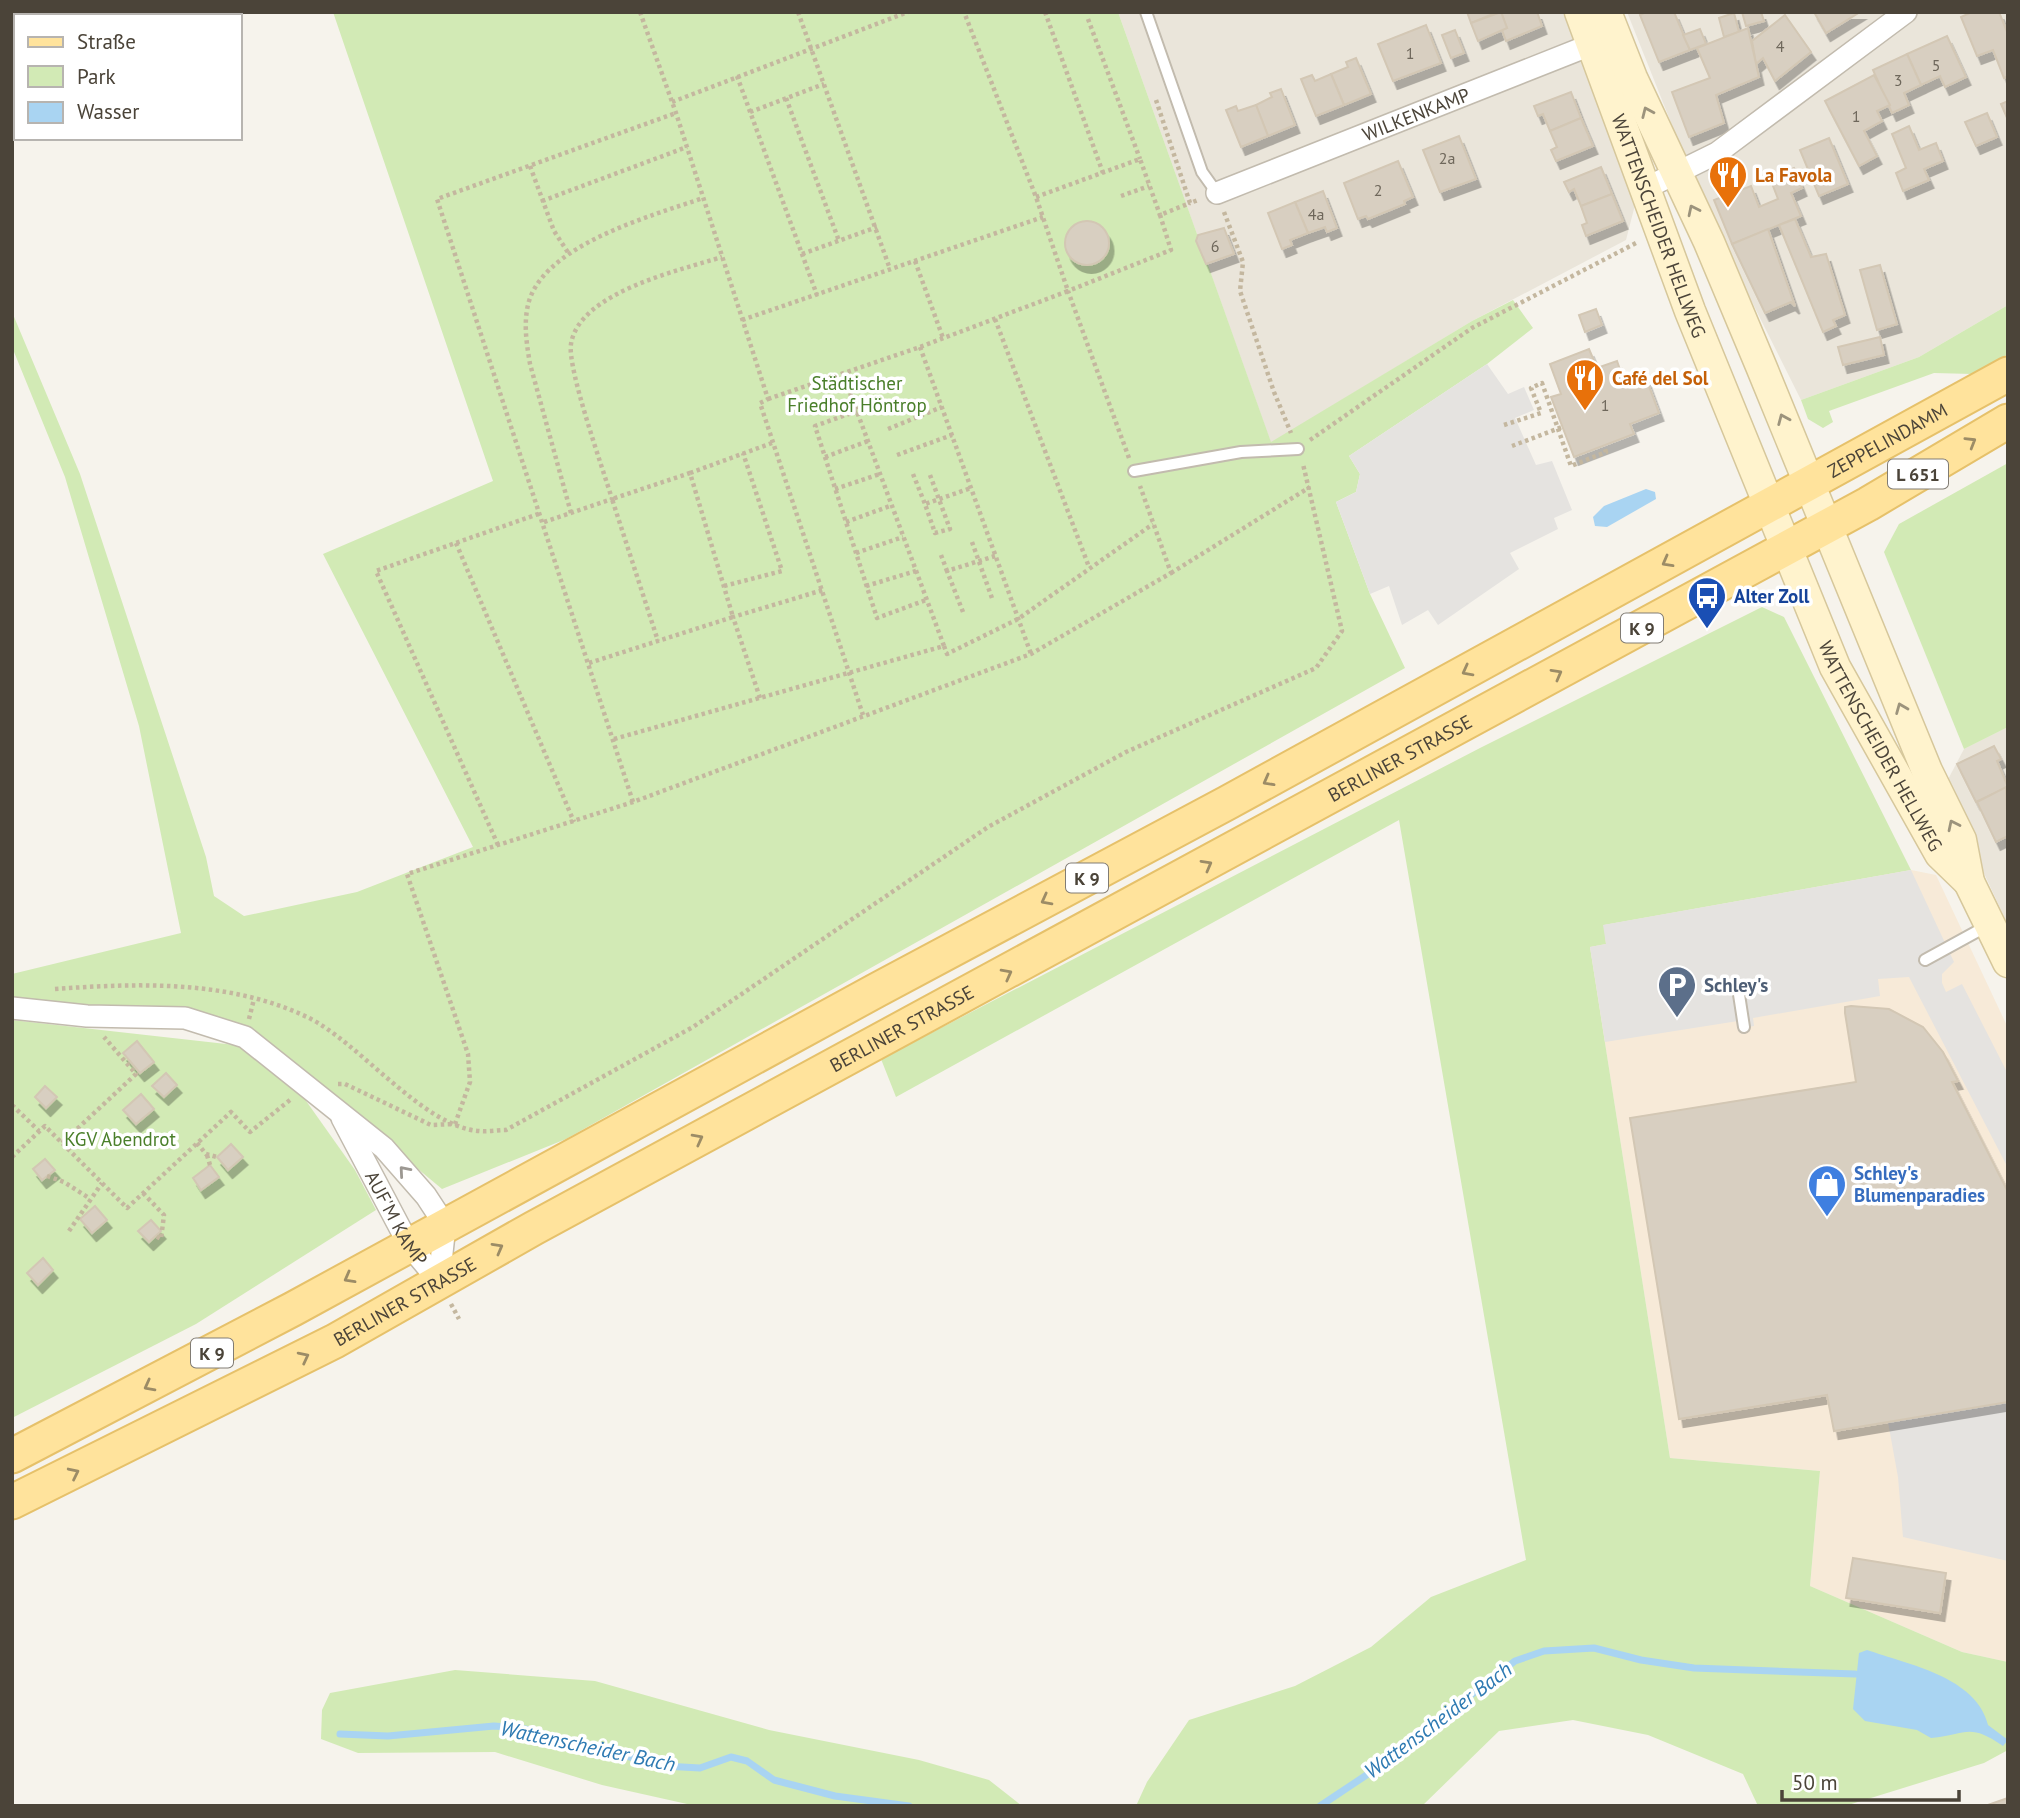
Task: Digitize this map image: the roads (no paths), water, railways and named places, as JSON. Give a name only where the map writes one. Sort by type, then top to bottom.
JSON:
[{"type":"main road","name":"WATTENSCHEIDER HELLWEG","points":[[1580,12],[1604,30],[1709,242],[1927,771],[1961,840],[1969,882],[2008,962]]},
{"type":"main road","name":"WATTENSCHEIDER HELLWEG","points":[[1604,30],[1659,230],[1835,667],[1858,714],[1940,854],[1969,882]]},
{"type":"main road","name":"ZEPPELINDAMM","points":[[1769,506],[2008,374]]},
{"type":"main road","name":"L 651","points":[[1786,548],[2008,421]]},
{"type":"main road","name":"K 9","points":[[12,1456],[94,1415],[1227,803],[1769,506]]},
{"type":"main road","name":"BERLINER STRASSE","points":[[12,1502],[335,1341],[439,1280],[1077,936],[1786,548]]},
{"type":"street","points":[[1646,188],[1717,153],[1906,12]]},
{"type":"street","name":"WILKENKAMP","points":[[1217,193],[1604,30]]},
{"type":"street","name":"AUF'M KAMP","points":[[12,1008],[87,1017],[185,1018],[246,1037],[309,1084],[384,1148],[426,1196],[445,1225],[439,1280]]},
{"type":"street","name":"AUF'M KAMP","points":[[338,1110],[409,1245],[439,1280]]},
{"type":"lane","points":[[1146,12],[1202,172],[1217,193]]},
{"type":"lane","points":[[1134,471],[1241,452],[1298,449]]},
{"type":"lane","points":[[1925,960],[1990,925]]},
{"type":"lane","points":[[1738,989],[1744,1027]]},
{"type":"water","points":[[1646,489],[1655,492],[1656,499],[1607,527],[1595,526],[1593,517],[1604,506]]},
{"type":"water","points":[[1867,1650],[1920,1667],[1955,1684],[1970,1695],[1981,1709],[1988,1725],[2008,1740],[2003,1746],[1974,1732],[1931,1738],[1917,1730],[1865,1721],[1853,1709],[1859,1653]]},
{"type":"waterway","name":"Wattenscheider Bach","points":[[1320,1806],[1374,1770],[1515,1661],[1544,1651],[1594,1648],[1641,1660],[1694,1668],[1855,1674]]},
{"type":"waterway","name":"Wattenscheider Bach","points":[[340,1734],[388,1736],[494,1726],[521,1728],[664,1766],[700,1768],[731,1757],[747,1761],[774,1780],[835,1796],[909,1806]]},
{"type":"place","name":"La Favola","points":[[1728,209]]},
{"type":"place","name":"Café del Sol","points":[[1585,412]]},
{"type":"place","name":"Alter Zoll","points":[[1707,630]]},
{"type":"place","name":"Schley's","points":[[1677,1019]]},
{"type":"place","name":"Schley's Blumenparadies","points":[[1827,1218]]},
{"type":"park label","name":"Städtischer Friedhof Höntrop","points":[[857,394]]},
{"type":"park label","name":"KGV Abendrot","points":[[120,1139]]}]
